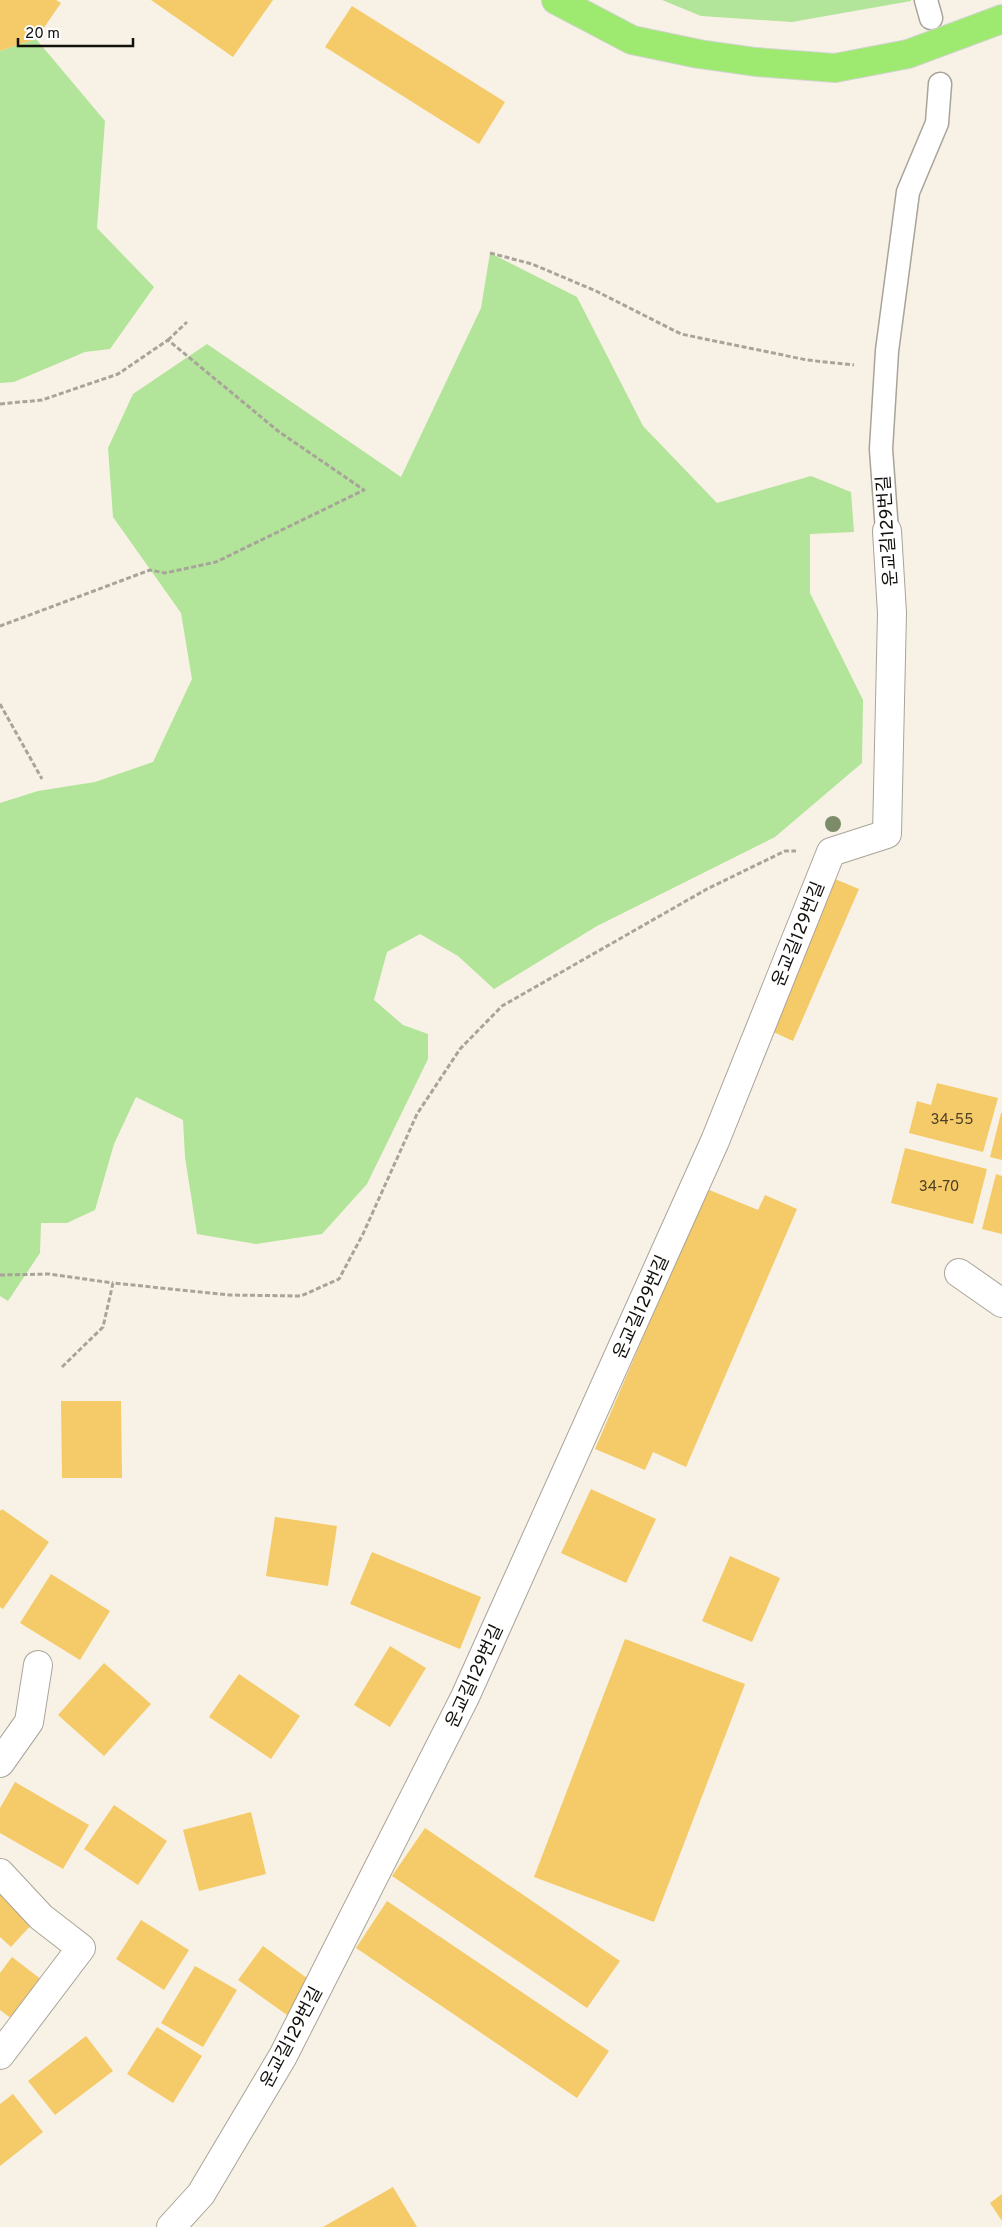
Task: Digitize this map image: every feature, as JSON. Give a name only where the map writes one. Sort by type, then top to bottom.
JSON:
[{"type":"highway","points":[[556,0],[632,40],[699,54],[756,62],[835,68],[908,54],[1002,19]]},
{"type":"street","name":"운교길129번길","points":[[171,2227],[201,2194],[283,2056],[465,1697],[715,1142],[831,852],[887,834],[892,613],[887,531]]},
{"type":"street","points":[[959,1273],[1002,1303]]},
{"type":"street","points":[[0,1763],[29,1722],[38,1665]]},
{"type":"street","points":[[0,1873],[41,1917],[81,1948],[0,2055]]},
{"type":"lane","name":"운교길129번길","points":[[887,531],[882,449],[886,360],[908,192],[937,123],[940,84]]},
{"type":"path","points":[[490,253],[548,270],[596,291],[681,334],[807,360],[886,360]]},
{"type":"path","points":[[0,404],[42,400],[118,374],[168,340],[187,322]]},
{"type":"path","points":[[0,626],[150,570],[165,573],[216,562],[364,490],[278,431],[168,340]]},
{"type":"path","points":[[0,704],[42,780]]},
{"type":"path","points":[[0,1275],[49,1274],[112,1283],[229,1295],[301,1296],[339,1279],[363,1234],[417,1114],[460,1049],[502,1006],[707,889],[785,851],[831,852]]},
{"type":"path","points":[[62,1368],[103,1327],[112,1283]]},
{"type":"green space","points":[[662,0],[911,1],[792,22],[701,16]]},
{"type":"green space","points":[[36,39],[105,121],[97,228],[154,287],[110,349],[85,352],[14,382],[0,383],[0,51]]},
{"type":"green space","points":[[490,253],[577,297],[643,426],[717,503],[811,476],[851,492],[854,532],[810,534],[810,593],[863,700],[862,763],[775,837],[597,926],[494,989],[458,956],[420,934],[387,952],[374,1000],[403,1025],[428,1034],[428,1059],[367,1184],[322,1234],[256,1244],[197,1234],[185,1157],[183,1120],[136,1097],[114,1144],[95,1210],[67,1223],[41,1223],[40,1253],[8,1301],[0,1296],[0,803],[38,791],[95,782],[153,762],[192,679],[181,613],[113,517],[108,448],[133,394],[207,344],[401,477],[481,308]]},
{"type":"building","points":[[0,0],[56,0],[61,3],[36,39],[0,51]]},
{"type":"building","points":[[151,0],[273,0],[233,57]]},
{"type":"building","points":[[352,6],[505,102],[479,144],[325,47]]},
{"type":"building","points":[[835,879],[859,889],[793,1041],[769,1030]]},
{"type":"building","points":[[937,1083],[998,1098],[983,1152],[909,1133],[917,1101],[931,1105]]},
{"type":"building","points":[[1002,1113],[1002,1160],[990,1157]]},
{"type":"building","points":[[905,1148],[987,1169],[973,1224],[891,1203]]},
{"type":"building","points":[[996,1174],[1002,1176],[1002,1234],[982,1229]]},
{"type":"building","points":[[707,1189],[758,1210],[765,1195],[797,1209],[686,1467],[653,1452],[645,1470],[595,1449]]},
{"type":"building","points":[[61,1401],[121,1401],[122,1478],[62,1478]]},
{"type":"building","points":[[591,1489],[656,1519],[626,1583],[561,1553]]},
{"type":"building","points":[[2,1509],[49,1542],[3,1609],[0,1607],[0,1511]]},
{"type":"building","points":[[275,1517],[337,1526],[328,1586],[266,1576]]},
{"type":"building","points":[[372,1552],[481,1597],[460,1649],[350,1604]]},
{"type":"building","points":[[730,1556],[780,1578],[752,1642],[702,1621]]},
{"type":"building","points":[[51,1574],[110,1611],[80,1660],[20,1623]]},
{"type":"building","points":[[625,1639],[745,1684],[654,1922],[534,1877]]},
{"type":"building","points":[[390,1646],[426,1668],[390,1727],[354,1705]]},
{"type":"building","points":[[104,1663],[151,1704],[104,1756],[58,1715]]},
{"type":"building","points":[[239,1674],[300,1716],[271,1759],[209,1717]]},
{"type":"building","points":[[15,1782],[89,1825],[63,1869],[0,1833],[0,1808]]},
{"type":"building","points":[[114,1805],[167,1841],[138,1885],[84,1849]]},
{"type":"building","points":[[251,1812],[266,1874],[199,1891],[183,1830]]},
{"type":"building","points":[[425,1828],[620,1961],[587,2008],[392,1876]]},
{"type":"building","points":[[0,1894],[33,1923],[11,1947],[0,1937]]},
{"type":"building","points":[[387,1901],[609,2051],[577,2098],[356,1948]]},
{"type":"building","points":[[141,1920],[189,1950],[164,1990],[116,1959]]},
{"type":"building","points":[[263,1946],[311,1981],[287,2015],[238,1980]]},
{"type":"building","points":[[12,1957],[42,1980],[12,2019],[0,2010],[0,1973]]},
{"type":"building","points":[[195,1966],[237,1990],[203,2047],[161,2023]]},
{"type":"building","points":[[157,2027],[202,2056],[173,2103],[127,2074]]},
{"type":"building","points":[[86,2036],[113,2071],[55,2115],[28,2081]]},
{"type":"building","points":[[13,2094],[43,2132],[0,2166],[0,2104]]},
{"type":"building","points":[[393,2187],[417,2227],[323,2227]]},
{"type":"building","points":[[1002,2194],[1002,2221],[990,2203]]}]
